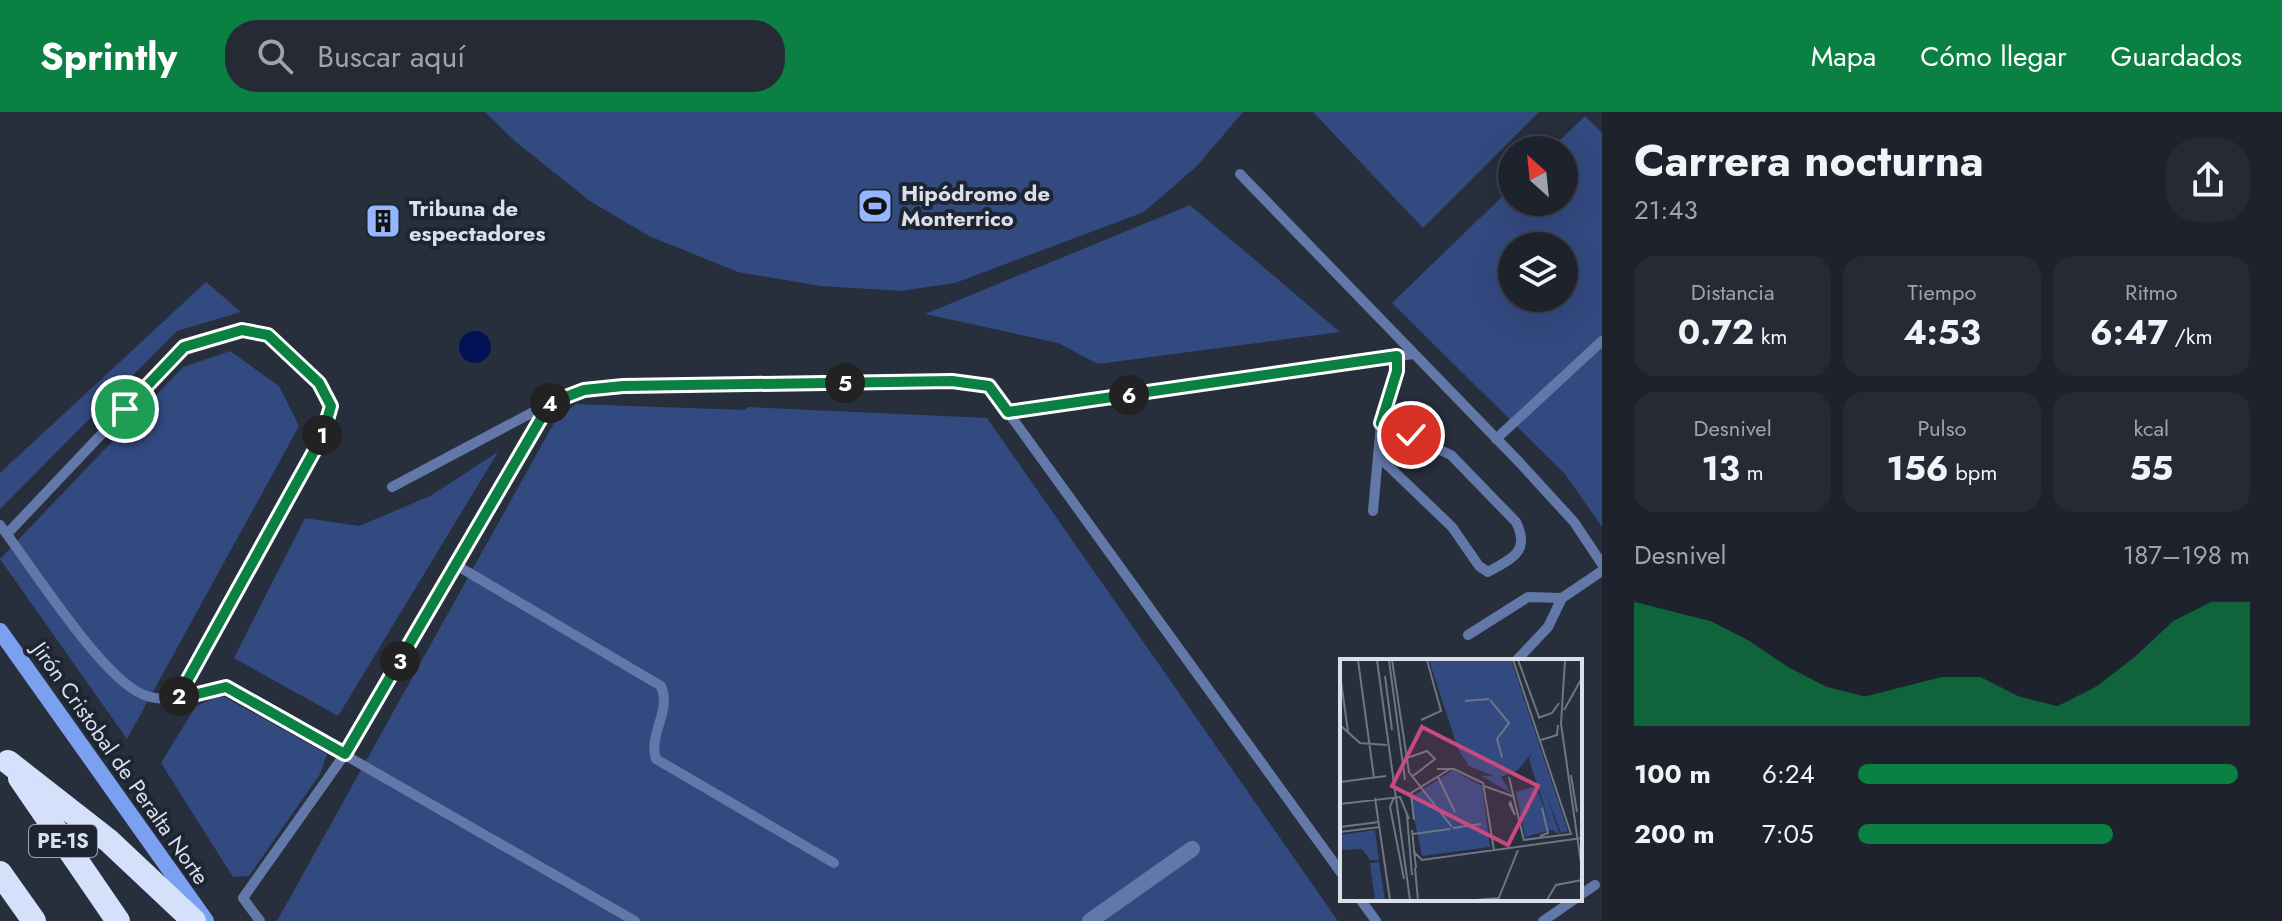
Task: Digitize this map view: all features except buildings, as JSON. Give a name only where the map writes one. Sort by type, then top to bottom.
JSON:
[{"type":"highway","name":"PE-1S","points":[[4,756],[118,921]]},
{"type":"highway","points":[[4,756],[109,841],[194,921]]},
{"type":"highway","points":[[6,882],[19,921]]},
{"type":"highway","points":[[6,882],[34,921]]},
{"type":"street","name":"Jirón Cristobal de Peralta Norte","points":[[0,631],[206,921]]},
{"type":"street","points":[[1090,921],[1192,849]]},
{"type":"lane","points":[[1240,174],[1574,522],[1602,564]]},
{"type":"lane","points":[[7,534],[184,347],[242,330],[268,335],[319,383],[331,406],[322,437],[177,699]]},
{"type":"lane","points":[[1496,439],[1602,341]]},
{"type":"lane","points":[[1008,412],[1413,354]]},
{"type":"lane","points":[[1373,511],[1381,423],[1397,371],[1397,356]]},
{"type":"lane","points":[[392,487],[550,403],[584,390],[623,386],[952,381],[989,386],[1340,871]]},
{"type":"lane","points":[[260,921],[243,898],[345,754],[550,403]]},
{"type":"lane","points":[[1378,456],[1452,527],[1479,566],[1488,572],[1514,557],[1521,546],[1522,535],[1516,522],[1451,455],[1381,423]]},
{"type":"lane","points":[[0,525],[113,675],[143,695],[177,699],[226,687],[635,921]]},
{"type":"lane","points":[[456,565],[661,686],[667,699],[652,746],[656,759],[834,863]]},
{"type":"lane","points":[[1518,659],[1548,627],[1562,598],[1602,571]]},
{"type":"lane","points":[[1468,635],[1528,597],[1562,598]]},
{"type":"lane","points":[[1582,894],[1595,885]]},
{"type":"lane","points":[[1361,901],[1376,921]]},
{"type":"lane","points":[[1543,921],[1572,901]]},
{"type":"shaded area","name":"Hipódromo de Monterrico","points":[[485,112],[1243,112],[1197,166],[1144,212],[955,283],[901,291],[821,286],[738,272],[649,236],[590,201],[517,143]]},
{"type":"shaded area","points":[[1313,112],[1539,112],[1515,136],[1498,136],[1498,153],[1423,228]]},
{"type":"shaded area","points":[[1585,116],[1602,133],[1602,527],[1565,474],[1392,303],[1498,201],[1498,216],[1578,216],[1578,136],[1564,136]]},
{"type":"shaded area","points":[[1190,205],[1340,332],[1098,364],[1058,343],[925,314]]},
{"type":"shaded area","points":[[206,282],[241,312],[177,331],[0,509],[0,473]]},
{"type":"shaded area","points":[[475,331],[486,336],[491,347],[486,358],[475,363],[464,358],[459,347],[464,336]]},
{"type":"shaded area","points":[[230,351],[279,386],[299,426],[127,739],[0,559],[183,367]]},
{"type":"shaded area","points":[[576,404],[745,410],[748,407],[987,418],[1338,921],[277,921],[555,421]]},
{"type":"shaded area","points":[[498,452],[338,716],[234,658],[305,518],[359,526],[430,496]]},
{"type":"shaded area","points":[[221,695],[327,754],[320,774],[249,876],[233,877],[161,763],[196,706]]},
{"type":"place","name":"Hipódromo de Monterrico","points":[[875,206]]},
{"type":"place","name":"Tribuna de espectadores","points":[[383,221]]},
{"type":"route","points":[[125,409],[184,347],[242,330],[268,335],[319,383],[331,406],[322,437],[177,699],[226,687],[345,754],[550,403],[584,390],[623,386],[952,381],[989,386],[1008,412],[1397,356],[1397,371],[1381,423],[1411,435]]}]
